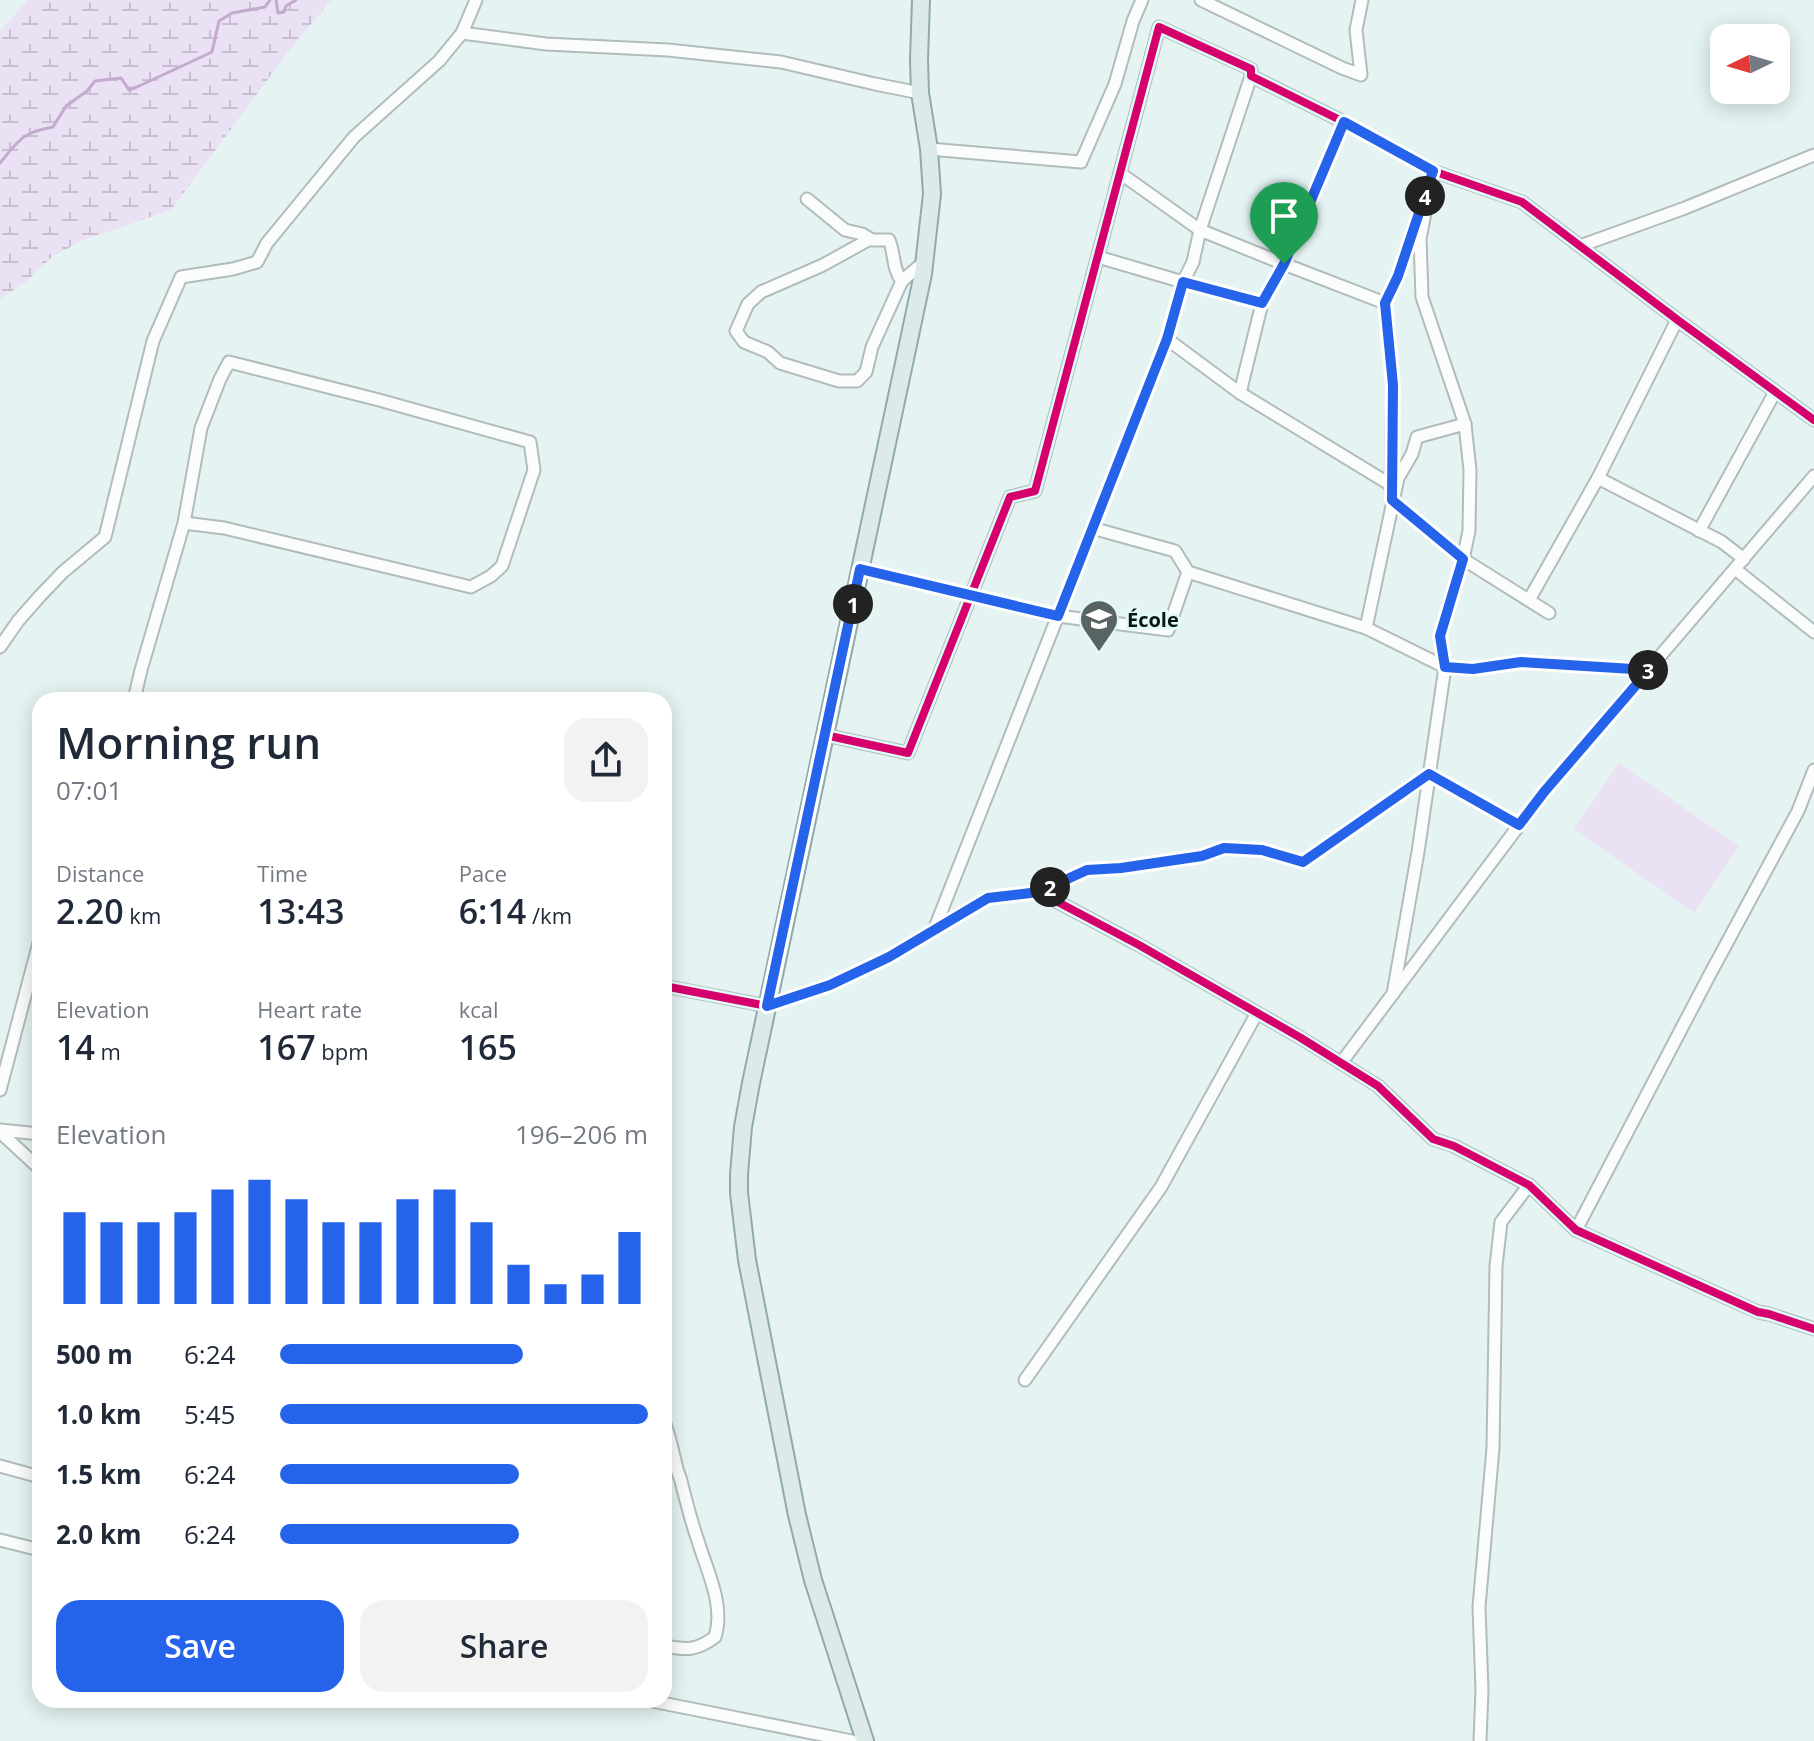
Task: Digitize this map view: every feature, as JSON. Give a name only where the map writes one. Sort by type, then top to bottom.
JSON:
[{"type":"main road","points":[[865,1741],[813,1580],[797,1515],[747,1260],[739,1193],[740,1147],[924,262],[932,205],[929,149],[920,93],[921,0]]},
{"type":"street","points":[[0,647],[40,596],[105,537],[153,341],[181,277],[257,262],[267,243],[354,137],[434,66],[462,33],[476,0]]},
{"type":"street","points":[[929,149],[1081,162],[1115,84],[1142,0]]},
{"type":"street","points":[[1201,0],[1361,75],[1356,30],[1362,0]]},
{"type":"street","points":[[825,735],[908,753],[1010,497],[1035,491],[1159,27],[1251,69],[1167,339],[933,930]]},
{"type":"street","points":[[462,33],[546,44],[641,48],[781,62],[920,93]]},
{"type":"street","points":[[1251,76],[1433,171],[1522,202],[1814,420]]},
{"type":"street","points":[[1240,393],[1262,303],[1284,264],[1344,122]]},
{"type":"street","points":[[1580,246],[1685,208],[1814,155]]},
{"type":"street","points":[[1433,171],[1398,276],[1385,303],[1393,385],[1392,500],[1463,559],[1549,613]]},
{"type":"street","points":[[1393,994],[1445,667],[1440,636],[1469,531],[1470,470],[1465,424],[1422,297],[1420,239],[1433,171]]},
{"type":"street","points":[[1120,173],[1200,230],[1385,303]]},
{"type":"street","points":[[807,199],[845,230],[870,239],[889,240],[896,271],[902,281]]},
{"type":"street","points":[[870,239],[823,265],[761,292],[748,304],[737,326],[739,337],[768,352],[780,363],[834,380],[854,382],[866,372],[872,347],[902,281],[924,262]]},
{"type":"street","points":[[1098,257],[1262,303]]},
{"type":"street","points":[[1529,600],[1598,478],[1677,320]]},
{"type":"street","points":[[1167,339],[1240,393],[1391,485]]},
{"type":"street","points":[[136,692],[184,523],[201,428],[229,362],[530,442],[534,470],[502,566],[471,587],[224,528],[184,523]]},
{"type":"street","points":[[1699,531],[1775,392]]},
{"type":"street","points":[[1366,628],[1392,500],[1398,478],[1412,454],[1417,437],[1465,424]]},
{"type":"street","points":[[1341,1063],[1544,792],[1814,476]]},
{"type":"street","points":[[1598,478],[1725,544],[1744,559]]},
{"type":"street","points":[[1092,528],[1175,551],[1188,572],[1366,628],[1445,667],[1473,669],[1521,662],[1649,670]]},
{"type":"street","points":[[860,569],[1058,616],[1168,630],[1188,572]]},
{"type":"street","points":[[1735,569],[1814,632]]},
{"type":"street","points":[[1576,1230],[1798,811],[1814,770]]},
{"type":"street","points":[[1429,774],[1519,825]]},
{"type":"street","points":[[672,988],[767,1006],[830,985],[889,957],[988,898],[1039,892],[1087,870],[1202,856],[1224,848],[1262,850],[1303,862],[1429,774]]},
{"type":"street","points":[[1039,892],[1139,945],[1378,1086],[1433,1139],[1454,1146],[1529,1185],[1576,1230],[1758,1312],[1814,1329]]},
{"type":"street","points":[[0,1090],[32,969]]},
{"type":"street","points":[[1025,1380],[1161,1187],[1257,1013]]},
{"type":"street","points":[[0,1131],[32,1133]]},
{"type":"street","points":[[0,1131],[32,1161]]},
{"type":"street","points":[[1480,1741],[1479,1607],[1493,1448],[1496,1266],[1501,1222],[1529,1185]]},
{"type":"street","points":[[672,1448],[710,1575],[718,1620],[715,1637],[701,1648],[672,1647]]},
{"type":"street","points":[[0,1466],[32,1475]]},
{"type":"street","points":[[0,1540],[32,1548]]},
{"type":"street","points":[[672,1705],[852,1741]]},
{"type":"green space","points":[[28,0],[331,0],[288,52],[171,210],[81,241],[52,257],[27,281],[0,299],[0,31]]},
{"type":"green space","points":[[1619,763],[1739,846],[1694,913],[1574,829]]},
{"type":"waterway","points":[[0,163],[22,138],[53,127],[66,106],[95,81],[121,78],[129,90],[139,86],[212,52],[219,21],[232,13],[265,7],[270,0]]},
{"type":"waterway","points":[[276,0],[278,13],[284,12],[286,6],[296,0]]},
{"type":"cycle path","points":[[825,735],[908,753],[1010,497],[1035,491],[1159,27],[1251,69],[1251,76],[1433,171],[1522,202],[1814,420]]},
{"type":"cycle path","points":[[672,988],[767,1006],[830,985],[889,957],[988,898],[1039,892],[1139,945],[1378,1086],[1433,1139],[1454,1146],[1529,1185],[1576,1230],[1758,1312],[1814,1329]]},
{"type":"place","name":"École","points":[[1099,653]]},
{"type":"route","points":[[1344,122],[1433,171],[1398,276],[1385,303],[1393,385],[1392,500],[1463,559],[1440,636],[1445,667],[1473,669],[1521,662],[1649,670],[1519,825],[1429,774],[1303,862],[1262,850],[1224,848],[1202,856],[1087,870],[1039,892],[988,898],[889,957],[830,985],[767,1006],[860,569],[1058,616],[1167,339],[1183,282],[1262,303],[1284,264],[1344,122]]}]
